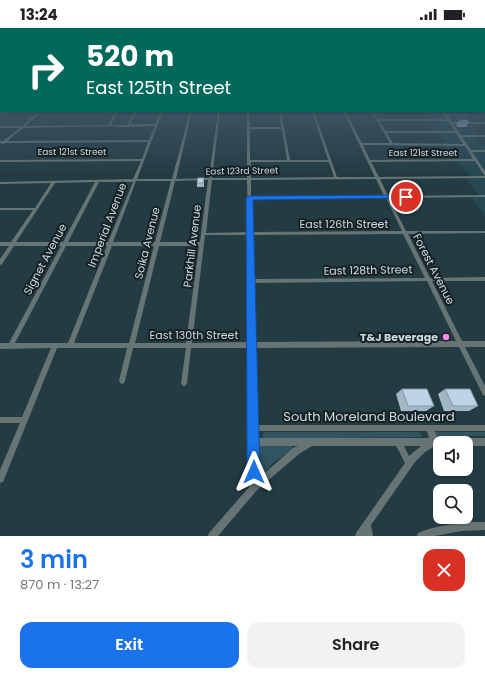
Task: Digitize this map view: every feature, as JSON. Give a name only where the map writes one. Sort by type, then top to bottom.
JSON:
[{"type":"street","points":[[1,143],[21,127]]},
{"type":"street","name":"Imperial Avenue","points":[[70,346],[144,160],[155,127]]},
{"type":"street","name":"Soika Avenue","points":[[122,380],[187,127]]},
{"type":"street","name":"Parkhill Avenue","points":[[184,383],[217,127]]},
{"type":"street","points":[[318,127],[336,178]]},
{"type":"street","name":"Forest Avenue","points":[[352,127],[485,393]]},
{"type":"street","points":[[381,127],[392,144]]},
{"type":"street","points":[[454,127],[483,168],[485,174]]},
{"type":"street","points":[[254,487],[248,128],[283,128],[289,161]]},
{"type":"street","points":[[384,132],[457,132]]},
{"type":"street","points":[[460,136],[485,136]]},
{"type":"street","points":[[1,143],[150,141]]},
{"type":"street","points":[[361,144],[466,144]]},
{"type":"street","points":[[470,151],[485,151]]},
{"type":"street","name":"East 121st Street","points":[[0,161],[144,160]]},
{"type":"street","name":"East 121st Street","points":[[369,161],[476,160]]},
{"type":"street","points":[[249,161],[330,161]]},
{"type":"street","name":"East 123rd Street","points":[[0,183],[210,179],[485,177]]},
{"type":"street","points":[[0,263],[54,182]]},
{"type":"street","name":"Signet Avenue","points":[[11,346],[97,182]]},
{"type":"street","points":[[250,198],[485,196]]},
{"type":"street","points":[[0,209],[36,209]]},
{"type":"street","name":"East 126th Street","points":[[203,234],[485,232]]},
{"type":"street","points":[[0,244],[202,244]]},
{"type":"street","name":"East 128th Street","points":[[251,281],[485,279]]},
{"type":"street","name":"East 130th Street","points":[[0,346],[485,344]]},
{"type":"street","points":[[0,479],[55,346]]},
{"type":"street","points":[[0,420],[25,420]]},
{"type":"street","name":"South Moreland Boulevard","points":[[253,428],[485,428]]},
{"type":"street","points":[[430,428],[433,438]]},
{"type":"street","points":[[253,442],[433,442]]},
{"type":"street","points":[[212,536],[254,487],[296,451],[311,442]]},
{"type":"street","points":[[398,442],[403,450],[408,464]]},
{"type":"street","points":[[473,442],[485,442]]},
{"type":"street","points":[[359,536],[408,464],[422,449],[433,443]]},
{"type":"street","points":[[366,525],[369,536]]},
{"type":"street","points":[[420,536],[448,529],[485,526]]},
{"type":"shaded area","points":[[431,127],[479,127],[482,129],[473,129],[480,136],[473,136],[482,145],[485,145],[485,151],[483,151],[485,154],[485,215],[470,196],[480,196],[464,177],[471,177],[442,145],[446,144]]},
{"type":"shaded area","points":[[264,432],[420,432],[422,437],[264,439],[262,436]]},
{"type":"shaded area","points":[[435,432],[485,432],[485,436],[436,436]]},
{"type":"shaded area","points":[[292,445],[293,449],[273,463],[263,474],[259,472],[258,452],[260,446]]},
{"type":"building","points":[[198,178],[204,178],[203,183],[197,183]]},
{"type":"building","points":[[402,389],[427,389],[434,406],[408,406]]},
{"type":"building","points":[[445,389],[470,389],[478,406],[453,406]]},
{"type":"place","name":"T&J Beverage","points":[[446,337]]},
{"type":"route","points":[[254,472],[250,198],[406,197]]}]
